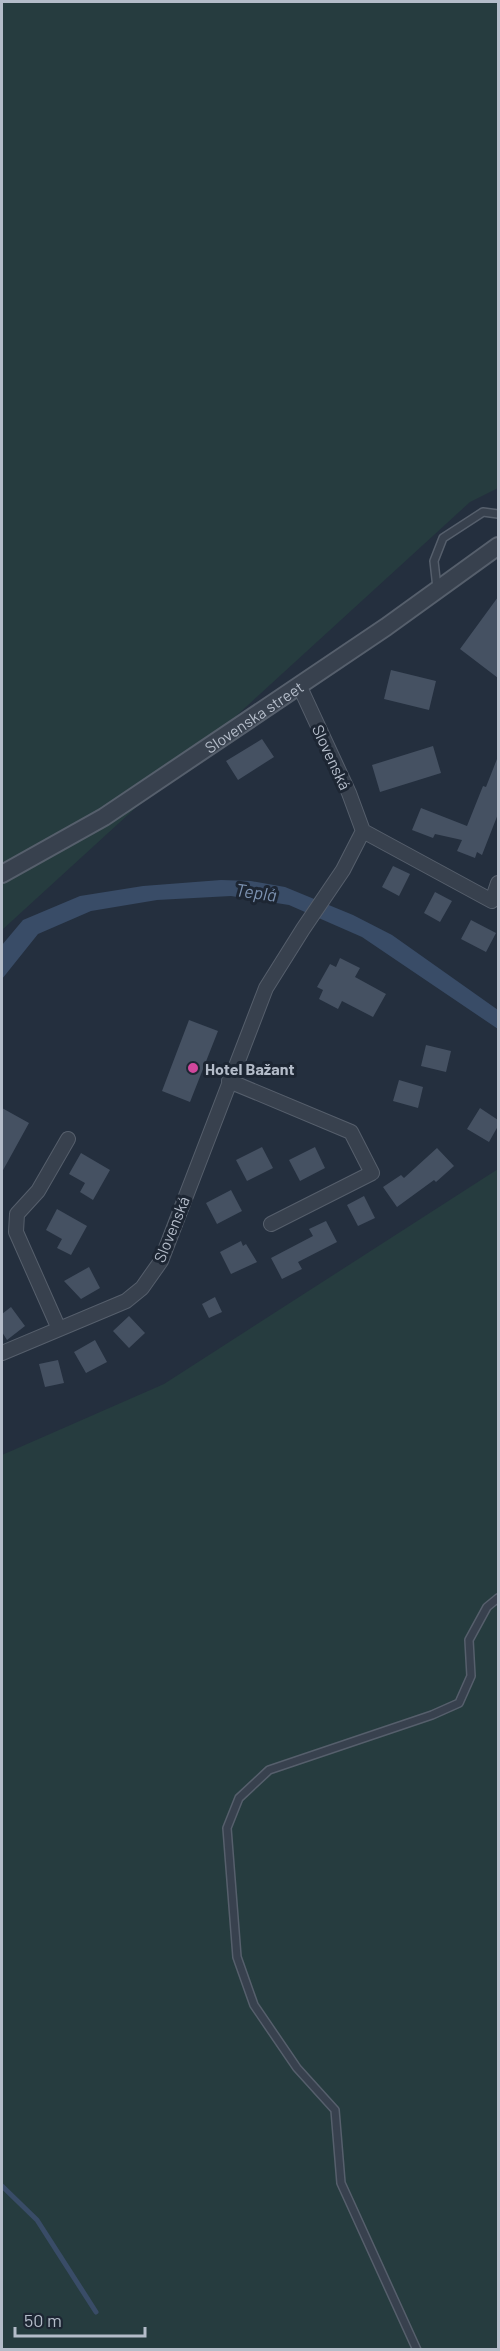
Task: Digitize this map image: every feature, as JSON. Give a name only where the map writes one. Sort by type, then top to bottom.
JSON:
[{"type":"street","name":"Slovenska street","points":[[2,874],[104,817],[437,591],[498,546]]},
{"type":"street","name":"Slovenská","points":[[2,1353],[126,1301],[142,1288],[155,1270],[161,1261],[266,988],[343,870],[363,831],[349,793],[298,685]]},
{"type":"street","points":[[363,831],[492,901],[498,884]]},
{"type":"street","points":[[229,1081],[351,1132],[372,1173],[271,1224]]},
{"type":"street","points":[[59,1329],[16,1232],[17,1214],[38,1191],[68,1139]]},
{"type":"lane","points":[[437,591],[434,561],[443,538],[483,512],[498,514]]},
{"type":"lane","points":[[417,2349],[341,2183],[335,2110],[297,2068],[254,2005],[237,1957],[227,1828],[239,1798],[269,1770],[432,1715],[459,1702],[471,1676],[469,1640],[487,1607],[498,1598]]},
{"type":"green space","points":[[2,2],[498,2],[498,488],[470,502],[2,930]]},
{"type":"green space","points":[[498,1169],[498,2349],[2,2349],[2,1455],[164,1384]]},
{"type":"water","name":"Teplá","points":[[221,880],[251,881],[285,887],[353,915],[392,935],[498,1010],[498,1029],[362,937],[289,905],[231,896],[157,900],[91,911],[38,934],[2,979],[2,945],[23,920],[80,896],[143,886]]},
{"type":"building","points":[[498,597],[498,678],[460,649]]},
{"type":"building","points":[[391,670],[436,681],[429,710],[384,699]]},
{"type":"building","points":[[262,739],[274,757],[238,780],[226,761]]},
{"type":"building","points":[[433,746],[441,773],[380,792],[372,765]]},
{"type":"building","points":[[497,759],[498,814],[482,855],[477,852],[475,858],[457,851],[462,840],[435,834],[433,838],[412,830],[421,808],[467,826]]},
{"type":"building","points":[[393,866],[410,874],[399,896],[382,887]]},
{"type":"building","points":[[435,892],[452,901],[440,922],[424,913]]},
{"type":"building","points":[[471,920],[496,933],[486,952],[461,939]]},
{"type":"building","points":[[340,958],[360,968],[355,977],[386,994],[373,1017],[342,1001],[338,1009],[319,999],[323,990],[317,987],[330,964],[336,967]]},
{"type":"building","points":[[189,1020],[218,1031],[190,1102],[162,1091]]},
{"type":"building","points":[[426,1045],[451,1051],[446,1072],[421,1066]]},
{"type":"building","points":[[399,1080],[423,1087],[418,1108],[393,1101]]},
{"type":"building","points":[[2,1108],[29,1123],[2,1172]]},
{"type":"building","points":[[480,1108],[498,1120],[498,1126],[489,1142],[467,1129]]},
{"type":"building","points":[[262,1147],[273,1168],[247,1181],[236,1160]]},
{"type":"building","points":[[315,1147],[325,1168],[300,1181],[289,1160]]},
{"type":"building","points":[[437,1148],[454,1166],[436,1182],[434,1180],[397,1207],[383,1187],[401,1175],[404,1178]]},
{"type":"building","points":[[81,1153],[110,1170],[93,1200],[80,1192],[85,1183],[69,1174]]},
{"type":"building","points":[[231,1190],[242,1211],[217,1224],[206,1203]]},
{"type":"building","points":[[364,1196],[375,1218],[358,1226],[347,1205]]},
{"type":"building","points":[[57,1209],[87,1226],[71,1255],[57,1248],[62,1239],[46,1230]]},
{"type":"building","points":[[326,1221],[337,1242],[298,1262],[302,1269],[282,1279],[271,1258],[313,1236],[309,1229]]},
{"type":"building","points":[[241,1241],[243,1246],[246,1244],[257,1262],[231,1274],[220,1252]]},
{"type":"building","points":[[89,1267],[100,1288],[81,1299],[64,1281]]},
{"type":"building","points":[[215,1297],[222,1312],[209,1318],[202,1304]]},
{"type":"building","points":[[11,1307],[25,1326],[7,1340],[2,1332],[2,1314]]},
{"type":"building","points":[[129,1316],[145,1333],[129,1348],[113,1331]]},
{"type":"building","points":[[95,1340],[107,1362],[86,1373],[74,1352]]},
{"type":"building","points":[[58,1360],[64,1383],[45,1387],[39,1364]]},
{"type":"waterway","points":[[2,2186],[37,2220],[96,2312]]},
{"type":"place","name":"Hotel Bažant","points":[[193,1068]]}]
